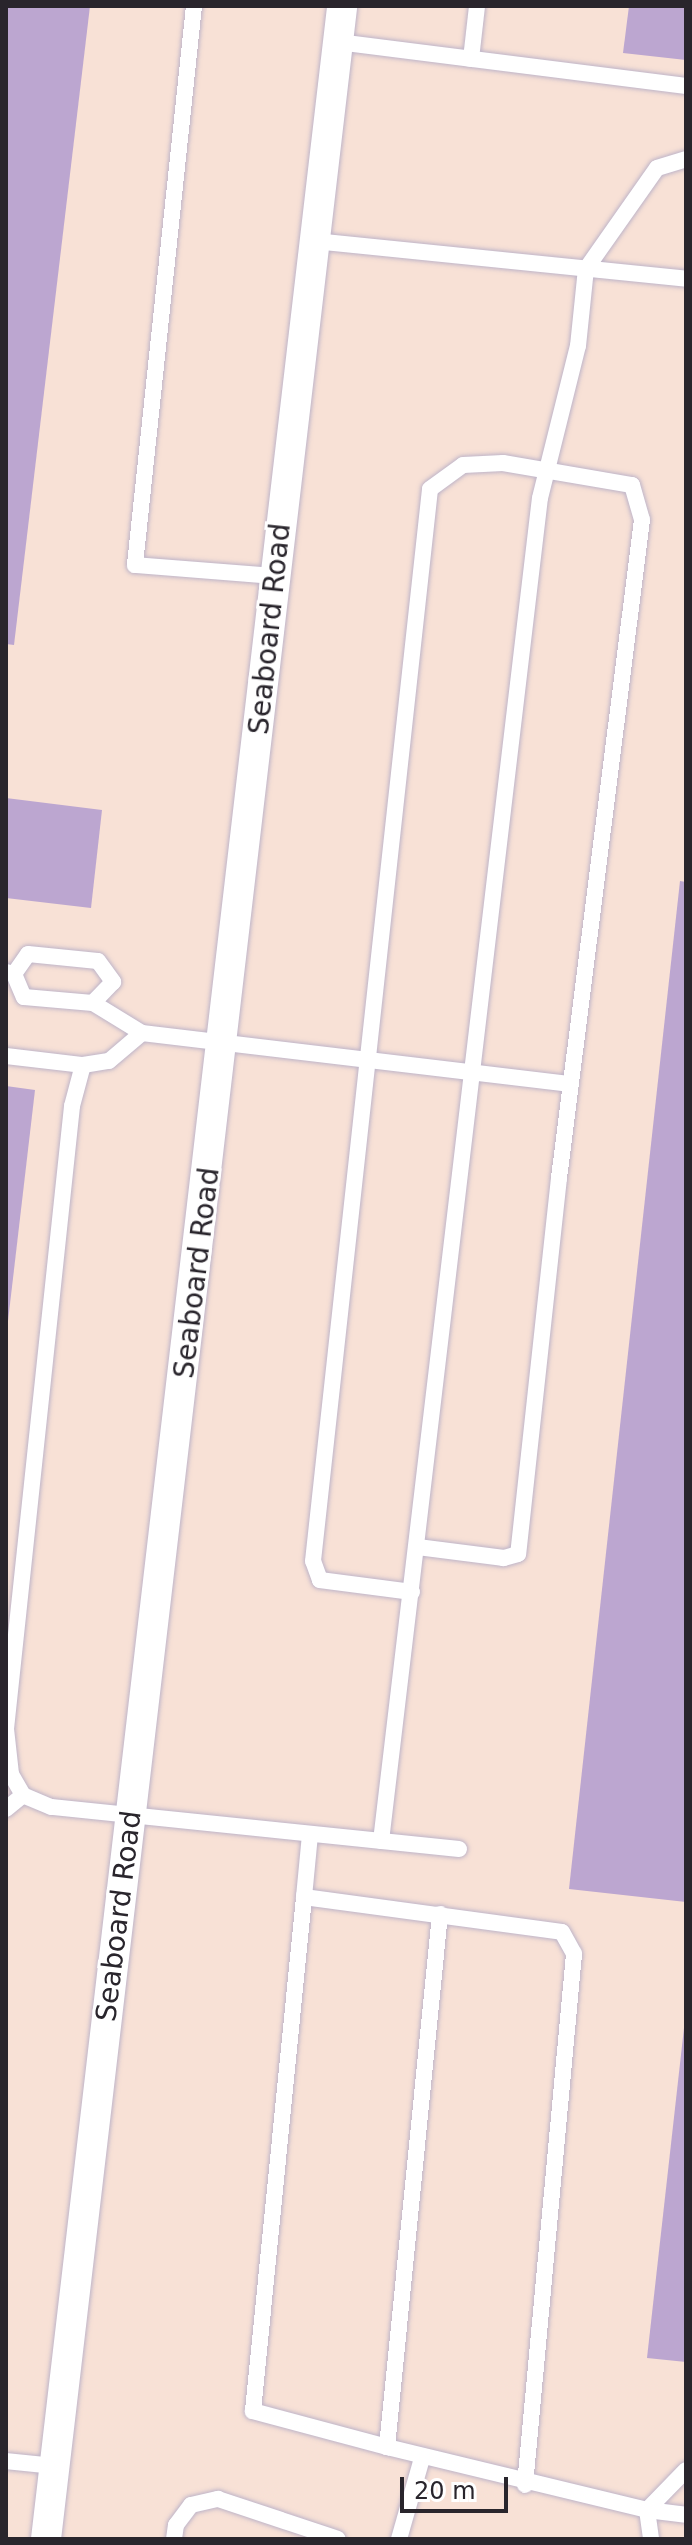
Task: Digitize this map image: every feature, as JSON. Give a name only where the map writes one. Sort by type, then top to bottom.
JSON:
[{"type":"street","name":"Seaboard Road","points":[[46,2539],[224,1046],[342,6]]},
{"type":"lane","points":[[194,6],[135,565],[276,576]]},
{"type":"lane","points":[[471,59],[477,6]]},
{"type":"lane","points":[[338,42],[686,86]]},
{"type":"lane","points":[[381,1841],[418,1547],[469,1076],[548,469],[578,346],[586,269],[657,168],[686,159]]},
{"type":"lane","points":[[315,241],[686,279]]},
{"type":"lane","points":[[412,1592],[320,1580],[313,1561],[371,1063],[430,489],[463,465],[548,469],[632,485],[642,520],[571,1084],[518,1554],[504,1558],[418,1547]]},
{"type":"lane","points":[[93,1003],[113,982],[98,961],[28,954],[10,973],[24,997],[93,1003],[142,1033],[469,1076],[571,1084]]},
{"type":"lane","points":[[6,1056],[83,1065],[109,1061],[142,1033]]},
{"type":"lane","points":[[83,1065],[72,1106],[6,1729],[11,1774],[23,1795],[51,1807],[459,1849]]},
{"type":"lane","points":[[6,1809],[23,1795]]},
{"type":"lane","points":[[310,1835],[253,2411],[525,2485],[686,2515]]},
{"type":"lane","points":[[304,1897],[562,1932],[574,1954],[525,2485]]},
{"type":"lane","points":[[387,2447],[440,1914]]},
{"type":"lane","points":[[399,2539],[422,2458]]},
{"type":"lane","points":[[6,2461],[54,2466]]},
{"type":"lane","points":[[647,2510],[686,2470]]},
{"type":"lane","points":[[174,2539],[176,2525],[191,2505],[218,2499],[338,2539]]},
{"type":"lane","points":[[647,2510],[651,2539]]},
{"type":"shaded area","points":[[6,6],[686,6],[686,2539],[6,2539]]},
{"type":"building","points":[[6,6],[90,6],[14,645],[6,644]]},
{"type":"building","points":[[629,6],[686,6],[686,60],[623,53]]},
{"type":"building","points":[[6,798],[102,810],[91,908],[6,898]]},
{"type":"building","points":[[680,881],[686,882],[686,1902],[569,1889]]},
{"type":"building","points":[[6,1086],[35,1090],[8,1321],[6,1321]]},
{"type":"building","points":[[686,2028],[686,2362],[647,2358]]}]
